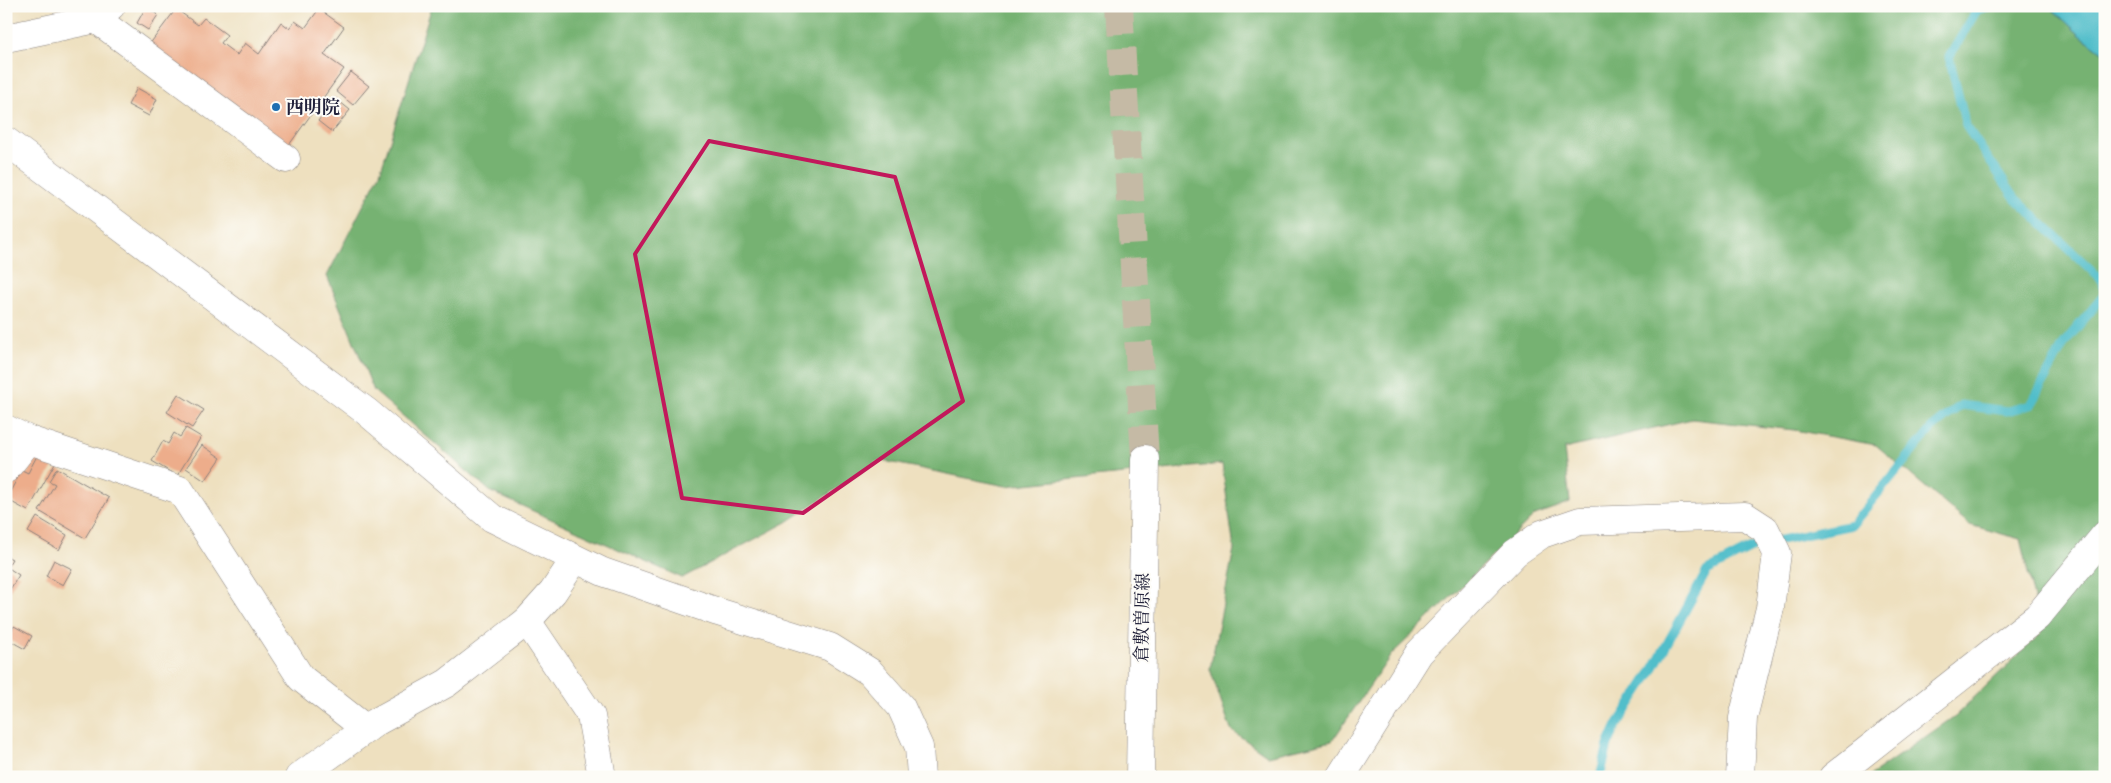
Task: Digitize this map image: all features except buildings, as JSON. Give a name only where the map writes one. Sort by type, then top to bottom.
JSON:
[{"type":"street","points":[[6,38],[104,13],[286,159]]},
{"type":"street","points":[[6,141],[367,412],[492,518],[604,572],[718,612],[830,647],[870,672],[901,707],[919,747],[921,777]]},
{"type":"street","points":[[6,469],[18,434],[180,490],[300,678],[366,729]]},
{"type":"street","name":"倉敷曽原線","points":[[1140,777],[1145,459]]},
{"type":"street","points":[[1341,777],[1418,653],[1515,553],[1542,534],[1580,521],[1745,516],[1765,530],[1777,553],[1770,608],[1743,718],[1740,777]]},
{"type":"street","points":[[1833,777],[2037,617],[2105,535]]},
{"type":"street","points":[[299,777],[366,729],[447,683],[527,621],[553,592],[575,559]]},
{"type":"street","points":[[527,621],[591,716],[602,777]]},
{"type":"highlighted area","points":[[709,141],[895,177],[963,401],[803,513],[682,498],[635,254]]},
{"type":"green space","points":[[432,6],[2049,6],[2080,35],[2105,54],[2105,777],[1868,777],[1955,716],[2042,632],[2020,539],[1970,525],[1876,445],[1794,430],[1692,419],[1564,449],[1570,502],[1535,515],[1391,655],[1332,741],[1268,756],[1231,730],[1210,669],[1234,549],[1222,464],[1006,486],[879,460],[787,522],[682,578],[491,492],[374,391],[327,276],[380,173]]},
{"type":"water","points":[[2049,6],[2105,6],[2105,54],[2080,35]]},
{"type":"waterway","points":[[1990,6],[1977,10],[1949,57],[1966,126],[2015,198],[2103,281],[2105,294]]},
{"type":"waterway","points":[[1600,777],[1608,745],[1617,725],[1652,671],[1707,571],[1757,545],[1852,525],[1932,428],[1961,405],[2007,411],[2031,405],[2065,342],[2105,294]]},
{"type":"tunnel","points":[[1119,6],[1145,459]]},
{"type":"place","name":"西明院","points":[[276,107]]}]
